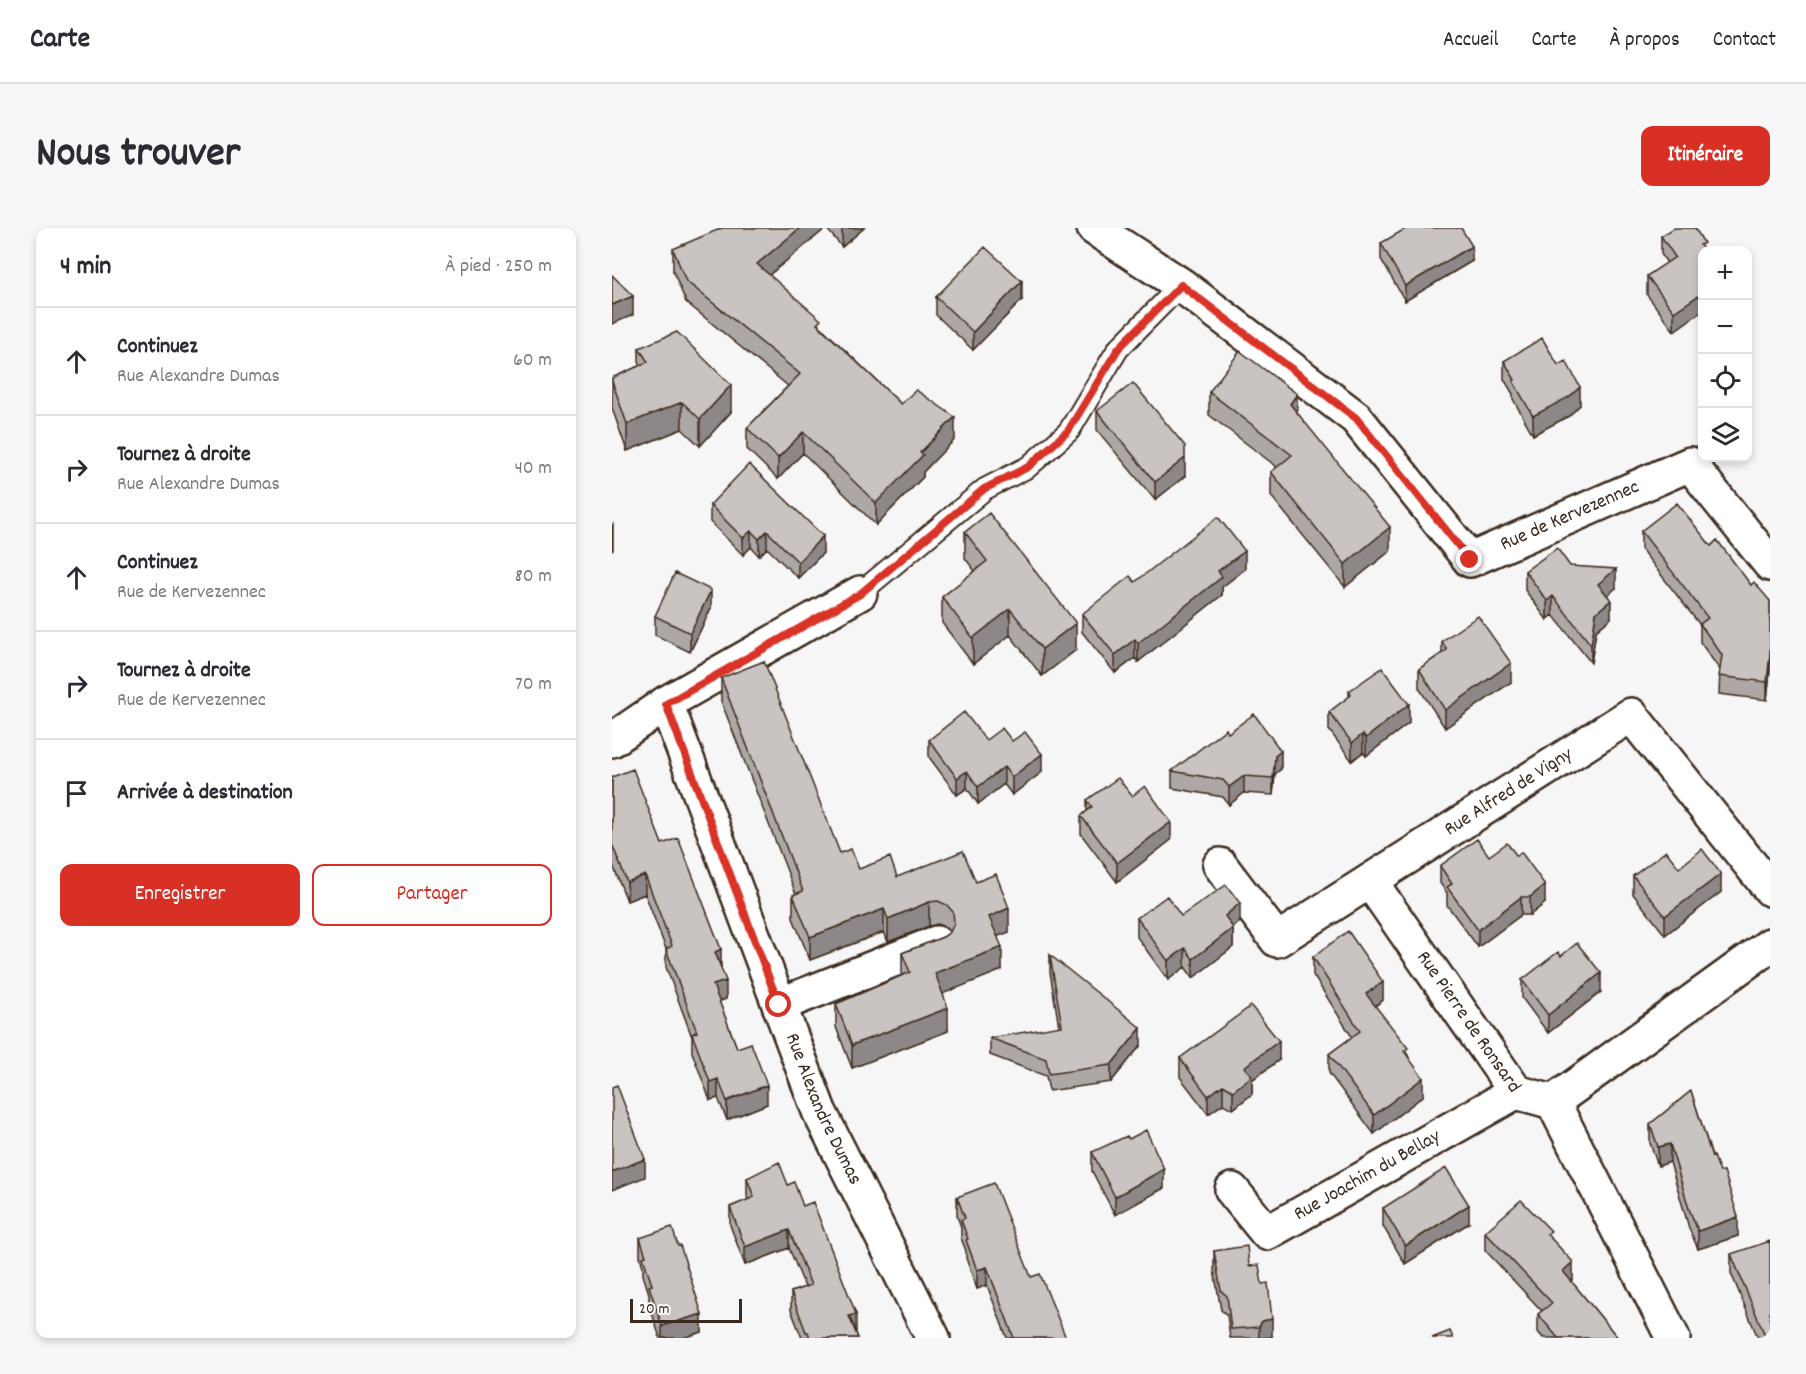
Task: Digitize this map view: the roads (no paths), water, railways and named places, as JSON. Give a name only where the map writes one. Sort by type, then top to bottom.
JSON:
[{"type":"street","name":"Rue de Kervezennec","points":[[1094,228],[1181,285],[1356,418],[1470,560],[1690,464],[1770,564]]},
{"type":"street","points":[[612,740],[666,704],[860,594]]},
{"type":"street","name":"Rue Alexandre Dumas","points":[[666,704],[819,1111],[933,1338]]},
{"type":"street","name":"Rue Alfred de Vigny","points":[[1220,865],[1277,940],[1631,715],[1770,889]]},
{"type":"street","name":"Rue Pierre de Ronsard","points":[[1371,881],[1516,1092],[1553,1102]]},
{"type":"street","points":[[779,1005],[936,943]]},
{"type":"street","points":[[1673,1338],[1553,1102],[1770,945]]},
{"type":"street","name":"Rue Joachim du Bellay","points":[[1232,1190],[1266,1233],[1516,1092]]},
{"type":"lane","points":[[860,594],[984,489],[1028,467],[1068,431],[1118,349],[1181,285]]}]
